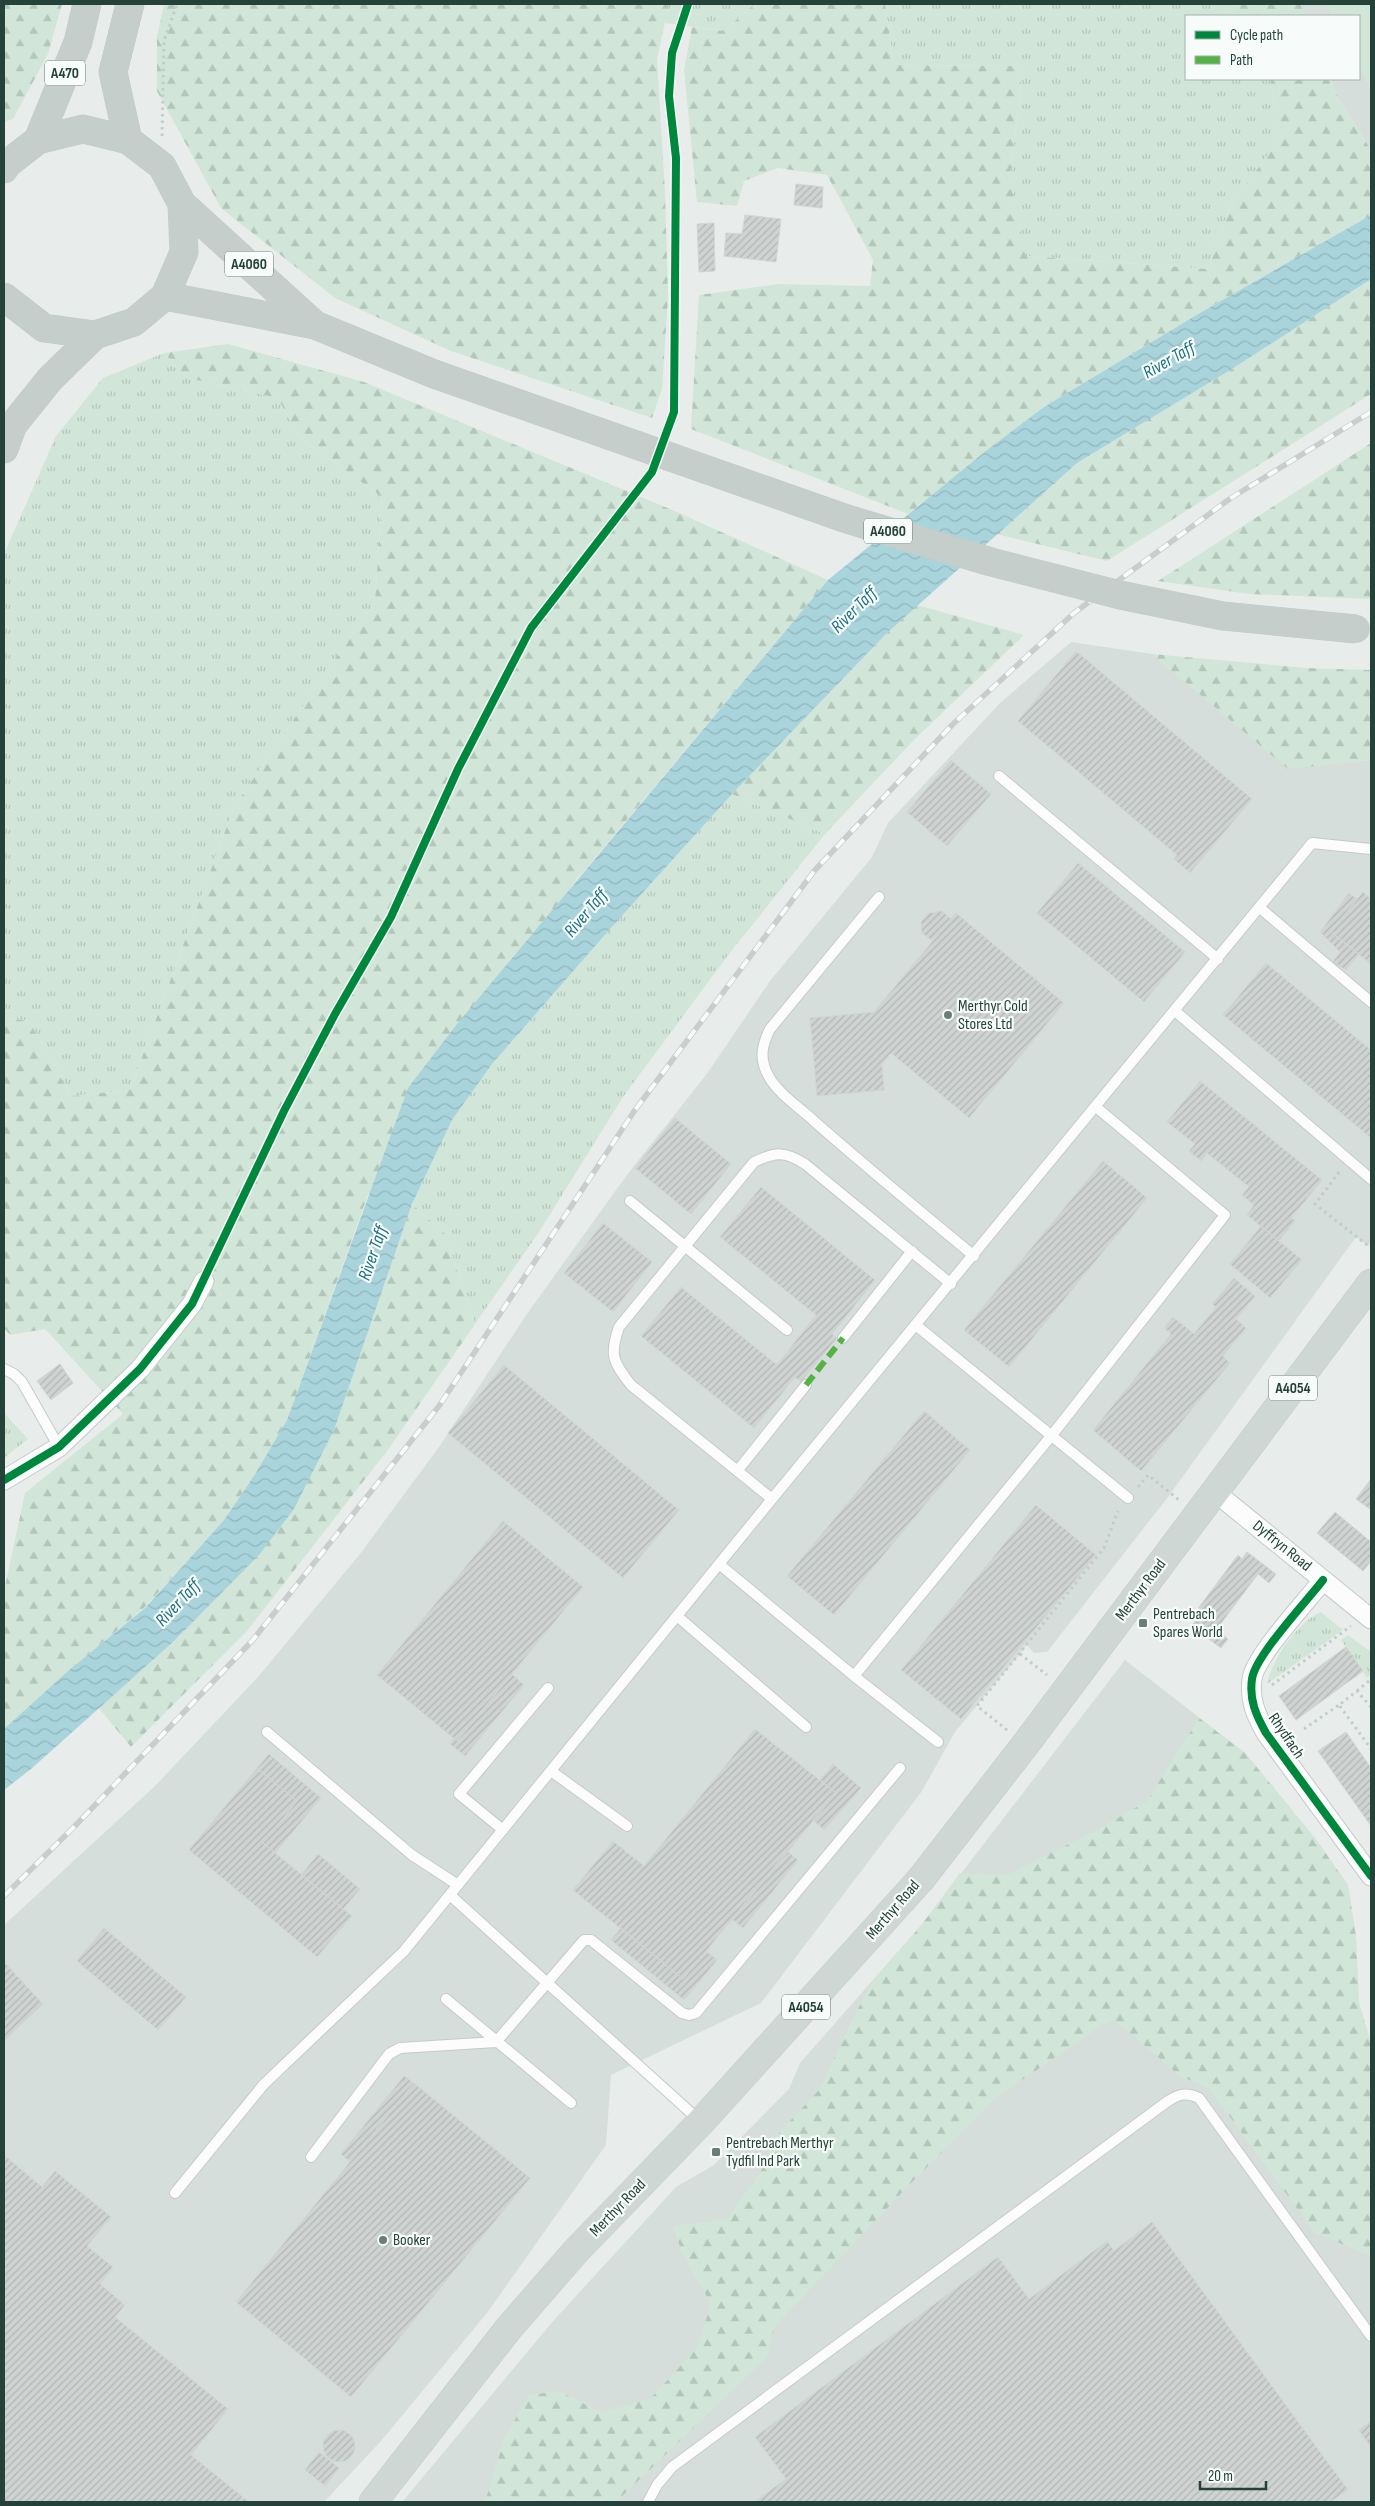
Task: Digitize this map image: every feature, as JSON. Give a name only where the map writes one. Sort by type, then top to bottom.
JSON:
[{"type":"highway","name":"A470","points":[[38,140],[78,42],[87,4]]},
{"type":"highway","points":[[128,140],[113,72],[130,4]]},
{"type":"highway","points":[[4,169],[7,164],[38,140],[83,130],[128,140],[162,166],[182,204],[184,252],[165,296],[134,322],[96,335],[50,378],[13,424],[4,449]]},
{"type":"highway","name":"A4060","points":[[182,204],[315,325]]},
{"type":"highway","name":"A4060","points":[[165,296],[315,325],[434,374],[847,519],[991,562],[1120,595],[1223,616],[1364,629]]},
{"type":"highway","points":[[4,297],[44,328],[96,335]]},
{"type":"main road","name":"Merthyr Road","points":[[373,2502],[509,2328],[576,2252],[701,2122],[920,1879],[1025,1745],[1371,1283]]},
{"type":"street","points":[[4,1480],[59,1447],[140,1369],[192,1304],[204,1280]]},
{"type":"street","name":"Dyffryn Road","points":[[1215,1492],[1366,1615]]},
{"type":"street","name":"Rhydfach","points":[[1323,1580],[1260,1660],[1252,1677],[1251,1700],[1256,1716],[1266,1733],[1371,1876]]},
{"type":"lane","points":[[998,776],[1218,959]]},
{"type":"lane","points":[[175,2193],[264,2084],[404,1951],[772,1499],[917,1326],[1312,843],[1371,849]]},
{"type":"lane","points":[[878,897],[770,1028],[764,1042],[762,1054],[764,1066],[770,1078],[818,1125],[974,1256]]},
{"type":"lane","points":[[1260,908],[1371,1002]]},
{"type":"lane","points":[[1175,1011],[1371,1179]]},
{"type":"lane","points":[[854,1676],[1052,1435],[1225,1215],[1096,1107]]},
{"type":"lane","points":[[772,1499],[631,1384],[617,1367],[612,1346],[619,1327],[754,1162],[770,1154],[791,1154],[951,1284]]},
{"type":"lane","points":[[630,1201],[788,1330]]},
{"type":"lane","points":[[843,1338],[912,1251]]},
{"type":"lane","points":[[917,1326],[1128,1498]]},
{"type":"lane","points":[[4,1369],[18,1378],[32,1395],[59,1447]]},
{"type":"lane","points":[[738,1470],[806,1384]]},
{"type":"lane","points":[[719,1564],[854,1676],[938,1742]]},
{"type":"lane","points":[[677,1616],[806,1727]]},
{"type":"lane","points":[[503,1830],[459,1794],[548,1688]]},
{"type":"lane","points":[[267,1732],[412,1855],[458,1885]]},
{"type":"lane","points":[[311,2157],[389,2054],[400,2048],[496,2042],[584,1940],[592,1940],[682,2013],[689,2015],[696,2013],[900,1768]]},
{"type":"lane","points":[[550,1772],[627,1826]]},
{"type":"lane","points":[[450,1895],[701,2122]]},
{"type":"lane","points":[[446,1999],[570,2103]]},
{"type":"lane","points":[[648,2502],[657,2485],[672,2468],[1168,2101],[1176,2096],[1188,2093],[1199,2098],[1371,2336]]},
{"type":"path","points":[[162,166],[164,41],[177,4]]},
{"type":"path","points":[[1349,1160],[1315,1204],[1371,1248]]},
{"type":"path","points":[[1025,1745],[977,1706],[1104,1548],[1118,1510],[1148,1475],[1197,1515]]},
{"type":"path","points":[[1251,1700],[1349,1630],[1366,1615]]},
{"type":"path","points":[[1020,1654],[1066,1690]]},
{"type":"path","points":[[1304,1729],[1339,1705],[1371,1679]]},
{"type":"path","points":[[1357,1691],[1371,1707]]},
{"type":"path","points":[[1339,1705],[1371,1749]]},
{"type":"shaded area","points":[[1300,4],[1371,4],[1371,150],[1338,98],[1330,80],[1360,80],[1360,15],[1305,15]]},
{"type":"shaded area","points":[[1071,642],[1152,654],[1288,768],[1371,760],[1371,1241],[1368,1246],[1356,1237],[1168,1497],[1047,1652],[1034,1653],[1027,1645],[955,1732],[922,1791],[761,2003],[611,2075],[606,2145],[487,2313],[381,2441],[324,2502],[4,2502],[4,1925],[155,1786],[258,1677],[360,1554],[439,1447],[529,1311],[629,1172],[706,1075],[770,981],[872,857],[888,823],[1000,703]]},
{"type":"shaded area","points":[[1125,1660],[1245,1753],[1315,1838],[1348,1885],[1356,1937],[1359,2003],[1371,2043],[1371,2502],[402,2502],[554,2320],[676,2187],[714,2165],[789,2089],[800,2063],[923,1923]]},
{"type":"green space","points":[[4,4],[62,4],[48,54],[13,119],[4,122]]},
{"type":"green space","points":[[164,4],[669,4],[657,59],[665,192],[668,297],[662,389],[652,418],[451,351],[335,298],[221,208],[157,91],[157,37]]},
{"type":"green space","points":[[669,4],[755,4],[723,31],[665,23]]},
{"type":"green space","points":[[755,4],[885,4],[894,65],[1023,66],[1010,175],[1026,256],[1208,269],[1230,206],[1281,137],[1270,80],[1330,80],[1338,98],[1371,150],[1371,215],[1198,314],[1044,407],[908,514],[691,429],[699,295],[779,284],[870,286],[873,260],[827,175],[778,168],[744,181],[737,206],[697,202],[684,70],[692,27],[723,31]]},
{"type":"green space","points":[[885,4],[1226,4],[1235,15],[1185,15],[1185,80],[1270,80],[1281,137],[1230,206],[1208,269],[1025,256],[1010,175],[1023,66],[894,65]]},
{"type":"green space","points":[[1226,4],[1300,4],[1305,15],[1235,15]]},
{"type":"green space","points":[[1326,4],[1371,4],[1371,90],[1360,68],[1360,15],[1332,15]]},
{"type":"green space","points":[[1371,279],[1371,394],[1107,561],[996,534],[1077,463],[1232,369]]},
{"type":"green space","points":[[228,344],[364,382],[677,512],[828,580],[572,885],[368,1195],[287,1420],[254,1476],[224,1520],[144,1608],[69,1670],[4,1729],[4,1591],[25,1493],[123,1414],[45,1329],[10,1335],[4,1328],[4,1018],[29,1021],[71,1096],[130,1090],[234,807],[375,601],[382,497],[299,437],[278,398],[187,378],[164,353]]},
{"type":"green space","points":[[164,353],[187,378],[278,398],[299,437],[382,497],[375,601],[234,807],[130,1090],[71,1096],[29,1021],[4,1018],[4,554],[56,436],[103,378]]},
{"type":"green space","points":[[1371,443],[1371,599],[1249,594],[1158,581]]},
{"type":"green space","points":[[917,605],[1024,635],[915,739],[825,834],[732,794],[887,633]]},
{"type":"green space","points":[[1152,654],[1307,668],[1371,670],[1371,760],[1288,769]]},
{"type":"green space","points":[[732,794],[825,834],[729,954],[623,1097],[539,1232],[475,1324],[445,1234],[412,1204],[452,1120],[492,1064]]},
{"type":"green space","points":[[412,1204],[445,1234],[475,1324],[390,1447],[247,1631],[131,1747],[98,1707],[173,1642],[294,1509],[334,1430]]},
{"type":"green space","points":[[4,1413],[28,1439],[4,1458]]},
{"type":"green space","points":[[1321,1612],[1343,1630],[1267,1684],[1274,1664],[1287,1643],[1303,1624]]},
{"type":"green space","points":[[1348,1635],[1371,1652],[1371,1675],[1367,1678],[1341,1640]]},
{"type":"green space","points":[[1199,1718],[1245,1753],[1315,1838],[1348,1885],[1356,1937],[1359,2003],[1371,2043],[1371,2256],[1315,2233],[1209,2088],[1180,2076],[1115,2020],[1102,2025],[996,2098],[914,2180],[775,2326],[766,2358],[616,2502],[485,2502],[505,2437],[529,2395],[559,2391],[602,2413],[651,2398],[697,2348],[711,2304],[683,2255],[673,2226],[727,2219],[760,2173],[775,2137],[819,2090],[868,1988],[923,1923],[960,1873],[1007,1875],[1099,1829],[1147,1801]]},
{"type":"water","name":"River Taff","points":[[1371,215],[1371,279],[1232,369],[1077,463],[887,633],[732,794],[492,1064],[452,1120],[412,1204],[334,1430],[294,1509],[259,1555],[173,1642],[31,1769],[4,1790],[4,1729],[69,1670],[145,1608],[224,1520],[254,1476],[287,1420],[408,1088],[457,1024],[828,580],[987,450],[1044,407],[1198,314]]},
{"type":"building","points":[[796,184],[823,187],[822,208],[794,205]]},
{"type":"building","points":[[745,215],[781,219],[776,262],[724,256],[726,233],[742,234]]},
{"type":"building","points":[[714,223],[715,271],[699,272],[697,224]]},
{"type":"building","points":[[1076,651],[1252,799],[1190,873],[1174,859],[1177,855],[1018,721]]},
{"type":"building","points":[[951,760],[991,794],[947,846],[907,812]]},
{"type":"building","points":[[1078,863],[1185,952],[1144,1002],[1037,913]]},
{"type":"building","points":[[1363,892],[1371,899],[1371,964],[1331,932]]},
{"type":"building","points":[[1349,893],[1357,899],[1331,932],[1359,954],[1346,970],[1333,962],[1340,952],[1320,932]]},
{"type":"building","points":[[942,911],[951,919],[933,941],[922,933],[921,922],[929,913]]},
{"type":"building","name":"Merthyr Cold Stores Ltd","points":[[956,913],[1064,1003],[969,1118],[891,1053],[882,1064],[884,1090],[817,1096],[810,1018],[874,1012]]},
{"type":"building","points":[[1266,963],[1371,1050],[1371,1138],[1223,1015]]},
{"type":"building","points":[[1200,1081],[1322,1180],[1291,1218],[1295,1221],[1279,1241],[1247,1215],[1254,1205],[1242,1195],[1249,1187],[1207,1153],[1201,1161],[1189,1151],[1195,1144],[1167,1122]]},
{"type":"building","points":[[675,1118],[731,1164],[691,1214],[635,1168]]},
{"type":"building","points":[[1103,1161],[1147,1198],[1009,1367],[964,1330]]},
{"type":"building","points":[[761,1187],[875,1280],[832,1334],[837,1338],[801,1382],[795,1377],[754,1428],[641,1336],[681,1287],[777,1365],[816,1315],[720,1237]]},
{"type":"building","points":[[603,1223],[652,1262],[613,1312],[564,1273]]},
{"type":"building","points":[[1261,1226],[1302,1260],[1270,1298],[1230,1264]]},
{"type":"building","points":[[1234,1278],[1255,1296],[1236,1319],[1246,1328],[1223,1356],[1230,1363],[1141,1471],[1093,1430],[1171,1334],[1164,1328],[1173,1317],[1194,1334],[1216,1307],[1212,1304]]},
{"type":"building","points":[[60,1364],[73,1383],[51,1400],[37,1381]]},
{"type":"building","points":[[504,1365],[679,1510],[623,1578],[448,1433]]},
{"type":"building","points":[[924,1411],[970,1450],[834,1615],[787,1576]]},
{"type":"building","points":[[1371,1479],[1371,1510],[1356,1499]]},
{"type":"building","points":[[1036,1505],[1096,1555],[961,1719],[901,1670]]},
{"type":"building","points":[[1335,1512],[1371,1542],[1371,1561],[1363,1571],[1317,1533]]},
{"type":"building","points":[[503,1521],[583,1587],[457,1741],[377,1675]]},
{"type":"building","points":[[1247,1552],[1276,1574],[1269,1583],[1258,1574],[1216,1630],[1228,1639],[1221,1648],[1191,1626],[1198,1618],[1194,1614],[1238,1555],[1242,1559]]},
{"type":"building","points":[[1346,1647],[1363,1671],[1296,1720],[1279,1696]]},
{"type":"building","points":[[512,1674],[524,1685],[465,1756],[450,1744],[454,1738],[457,1741]]},
{"type":"building","points":[[755,1729],[836,1793],[683,1979],[573,1890],[613,1841],[644,1866]]},
{"type":"building","points":[[1346,1732],[1371,1768],[1371,1826],[1318,1751]]},
{"type":"building","points":[[269,1754],[321,1798],[275,1853],[263,1843],[297,1801],[257,1768]]},
{"type":"building","points":[[833,1764],[861,1788],[824,1830],[813,1820],[836,1793],[820,1780]]},
{"type":"building","points":[[257,1768],[297,1801],[263,1843],[352,1916],[317,1957],[189,1850]]},
{"type":"building","points":[[787,1851],[798,1860],[743,1928],[732,1919]]},
{"type":"building","points":[[318,1854],[360,1889],[343,1909],[301,1875]]},
{"type":"building","points":[[104,1928],[186,1997],[158,2030],[77,1961]]},
{"type":"building","points":[[621,1928],[683,1979],[706,1951],[717,1960],[684,2000],[611,1940]]},
{"type":"building","points":[[4,1962],[43,2004],[4,2041]]},
{"type":"building","points":[[404,2076],[414,2083],[350,2162],[341,2154]]},
{"type":"building","name":"Booker","points":[[414,2083],[530,2178],[351,2397],[236,2302]]},
{"type":"building","points":[[4,2155],[42,2187],[55,2171],[111,2217],[87,2246],[113,2267],[100,2284],[125,2305],[115,2317],[228,2409],[191,2455],[249,2502],[4,2502]]},
{"type":"building","points":[[1152,2222],[1348,2490],[1330,2502],[754,2502],[786,2479],[755,2437],[998,2257],[1029,2299],[1107,2241],[1114,2251]]},
{"type":"building","points":[[1371,2421],[1371,2447],[1359,2430]]},
{"type":"building","points":[[339,2430],[345,2431],[350,2435],[354,2440],[354,2452],[350,2457],[345,2461],[339,2462],[333,2461],[328,2457],[324,2452],[323,2446],[324,2440],[328,2435],[333,2431]]},
{"type":"building","points":[[319,2452],[339,2468],[325,2486],[305,2470]]},
{"type":"railway","points":[[4,1896],[74,1827],[252,1641],[439,1406],[635,1110],[815,870],[953,724],[1074,613],[1231,498],[1371,412]]},
{"type":"marked path","points":[[806,1385],[843,1338]]},
{"type":"cycle path","points":[[4,1480],[59,1447],[140,1369],[192,1304],[284,1111],[335,1014],[391,917],[458,769],[531,628],[652,472],[674,412],[676,158],[669,96],[672,53],[688,4]]},
{"type":"cycle path","points":[[1323,1580],[1262,1657],[1252,1679],[1252,1701],[1256,1714],[1266,1733],[1371,1876]]},
{"type":"place","name":"Merthyr Cold Stores Ltd","points":[[948,1015]]},
{"type":"place","name":"Pentrebach Spares World","points":[[1143,1623]]},
{"type":"place","name":"Pentrebach Merthyr Tydfil Ind Park","points":[[716,2152]]},
{"type":"place","name":"Booker","points":[[383,2240]]}]
